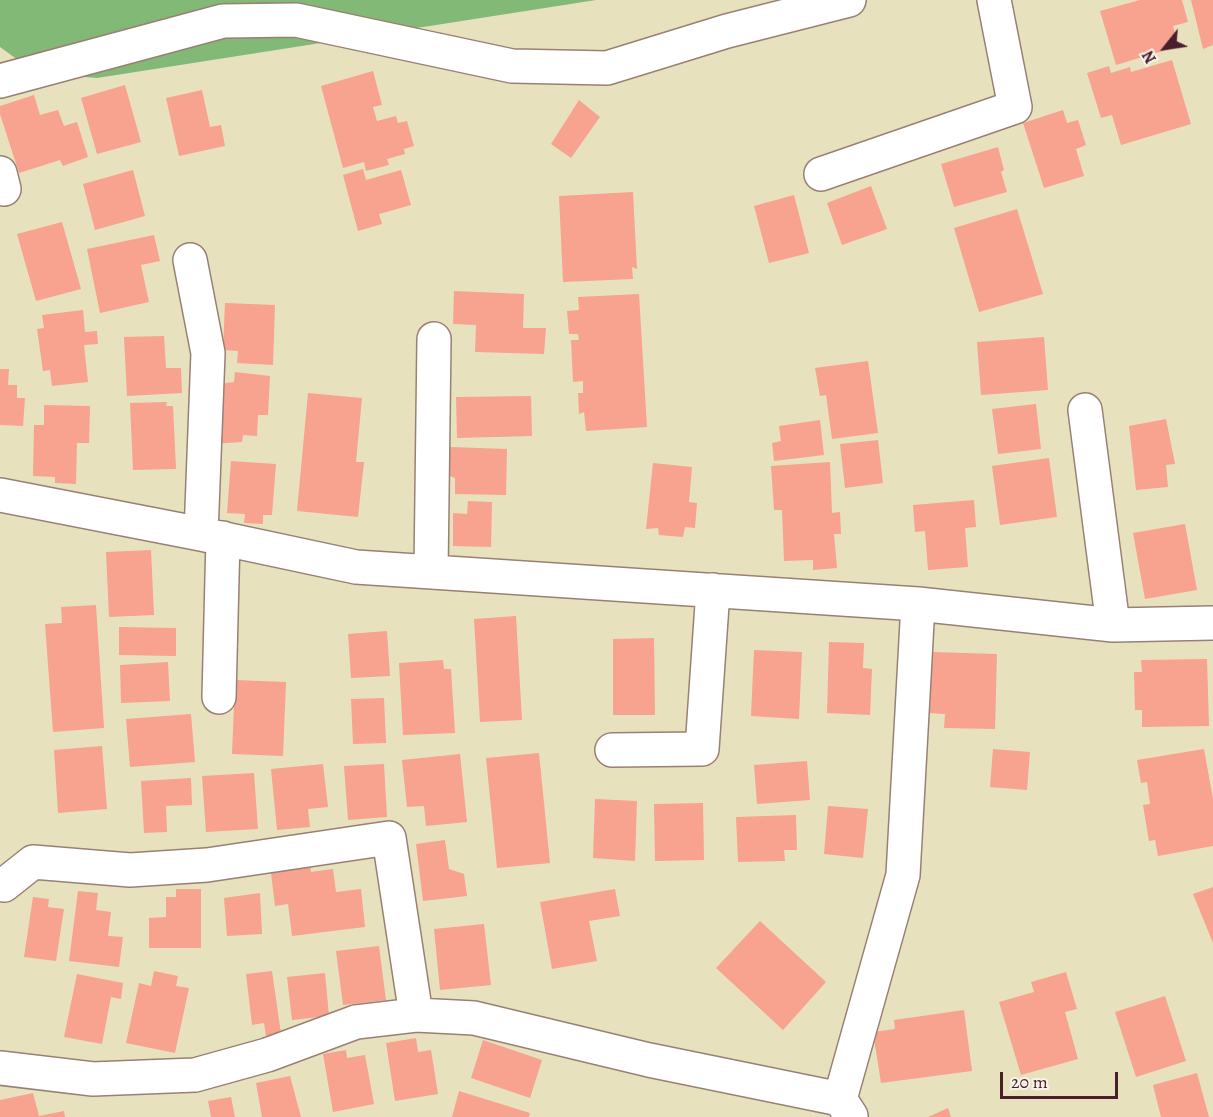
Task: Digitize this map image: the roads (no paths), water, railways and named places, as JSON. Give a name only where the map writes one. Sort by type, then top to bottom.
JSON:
[{"type":"street","points":[[0,81],[223,21],[296,20],[512,66],[607,68],[727,31],[849,0]]},
{"type":"street","points":[[821,174],[1015,107],[994,0]]},
{"type":"street","points":[[190,260],[208,353],[212,536],[219,697]]},
{"type":"street","points":[[431,572],[434,339]]},
{"type":"street","points":[[1085,410],[1113,625]]},
{"type":"street","points":[[0,495],[212,536],[356,567],[918,604],[1113,625],[1213,623]]},
{"type":"street","points":[[612,750],[702,749],[713,590]]},
{"type":"street","points":[[0,1068],[93,1079],[195,1075],[267,1055],[356,1023],[416,1015],[474,1018],[846,1108],[903,875],[918,604]]},
{"type":"street","points":[[0,884],[4,885],[33,862],[141,870],[207,865],[389,838],[416,1015]]}]
